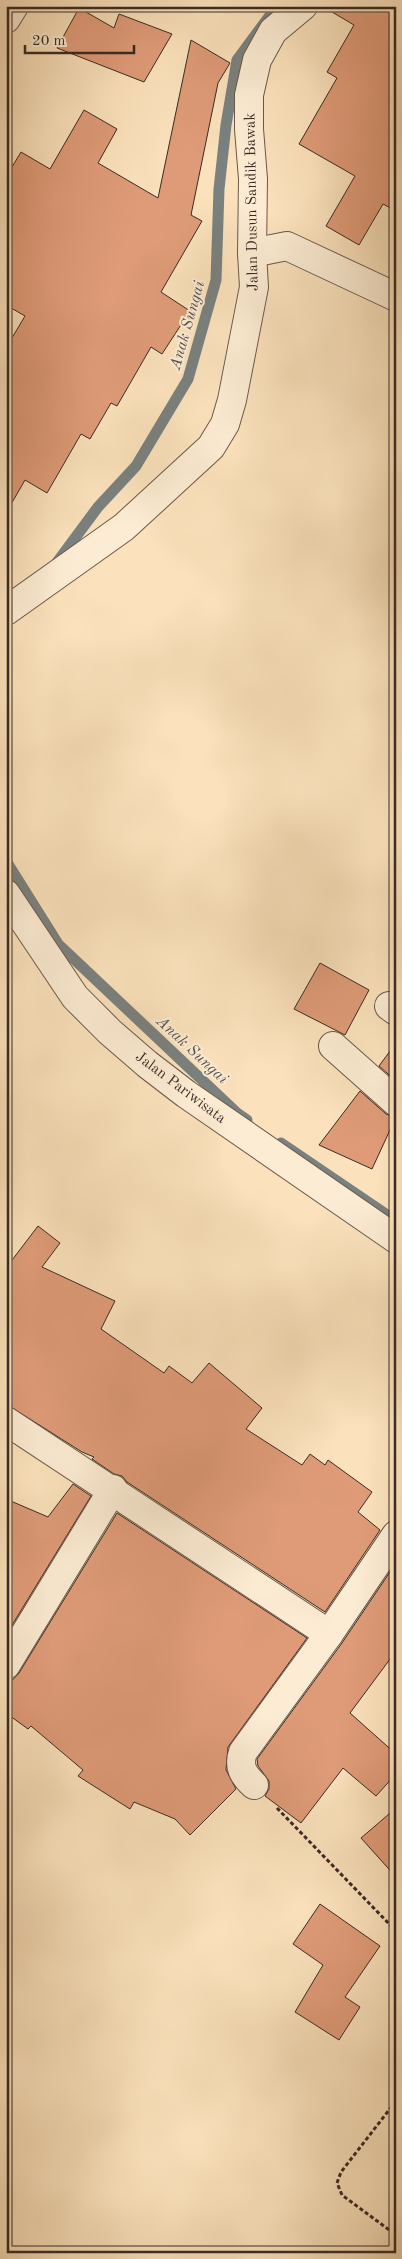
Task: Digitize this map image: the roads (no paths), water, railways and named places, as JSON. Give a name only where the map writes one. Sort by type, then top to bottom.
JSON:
[{"type":"street","points":[[6,19],[14,6]]},
{"type":"street","name":"Jalan Dusun Sandik Bawak","points":[[6,611],[124,527],[174,483],[211,446],[225,424],[232,400],[254,287],[252,253],[253,179],[249,128],[249,95],[257,60],[272,31],[293,9]]},
{"type":"street","points":[[252,253],[287,246],[396,297]]},
{"type":"street","name":"Jalan Pariwisata","points":[[6,894],[75,997],[110,1032],[186,1094],[395,1236]]},
{"type":"street","points":[[334,1046],[396,1102]]},
{"type":"street","points":[[6,1421],[113,1489],[329,1634]]},
{"type":"street","points":[[6,1665],[113,1489]]},
{"type":"street","points":[[254,1784],[245,1777],[242,1770],[241,1759],[243,1752],[329,1634],[396,1535]]},
{"type":"waterway","name":"Anak Sungai","points":[[55,565],[98,507],[136,466],[188,379],[216,280],[219,189],[226,125],[237,60],[277,6]]},
{"type":"waterway","name":"Anak Sungai","points":[[6,861],[58,944],[237,1113],[247,1120]]},
{"type":"waterway","name":"Anak Sungai","points":[[281,1143],[396,1221]]}]
